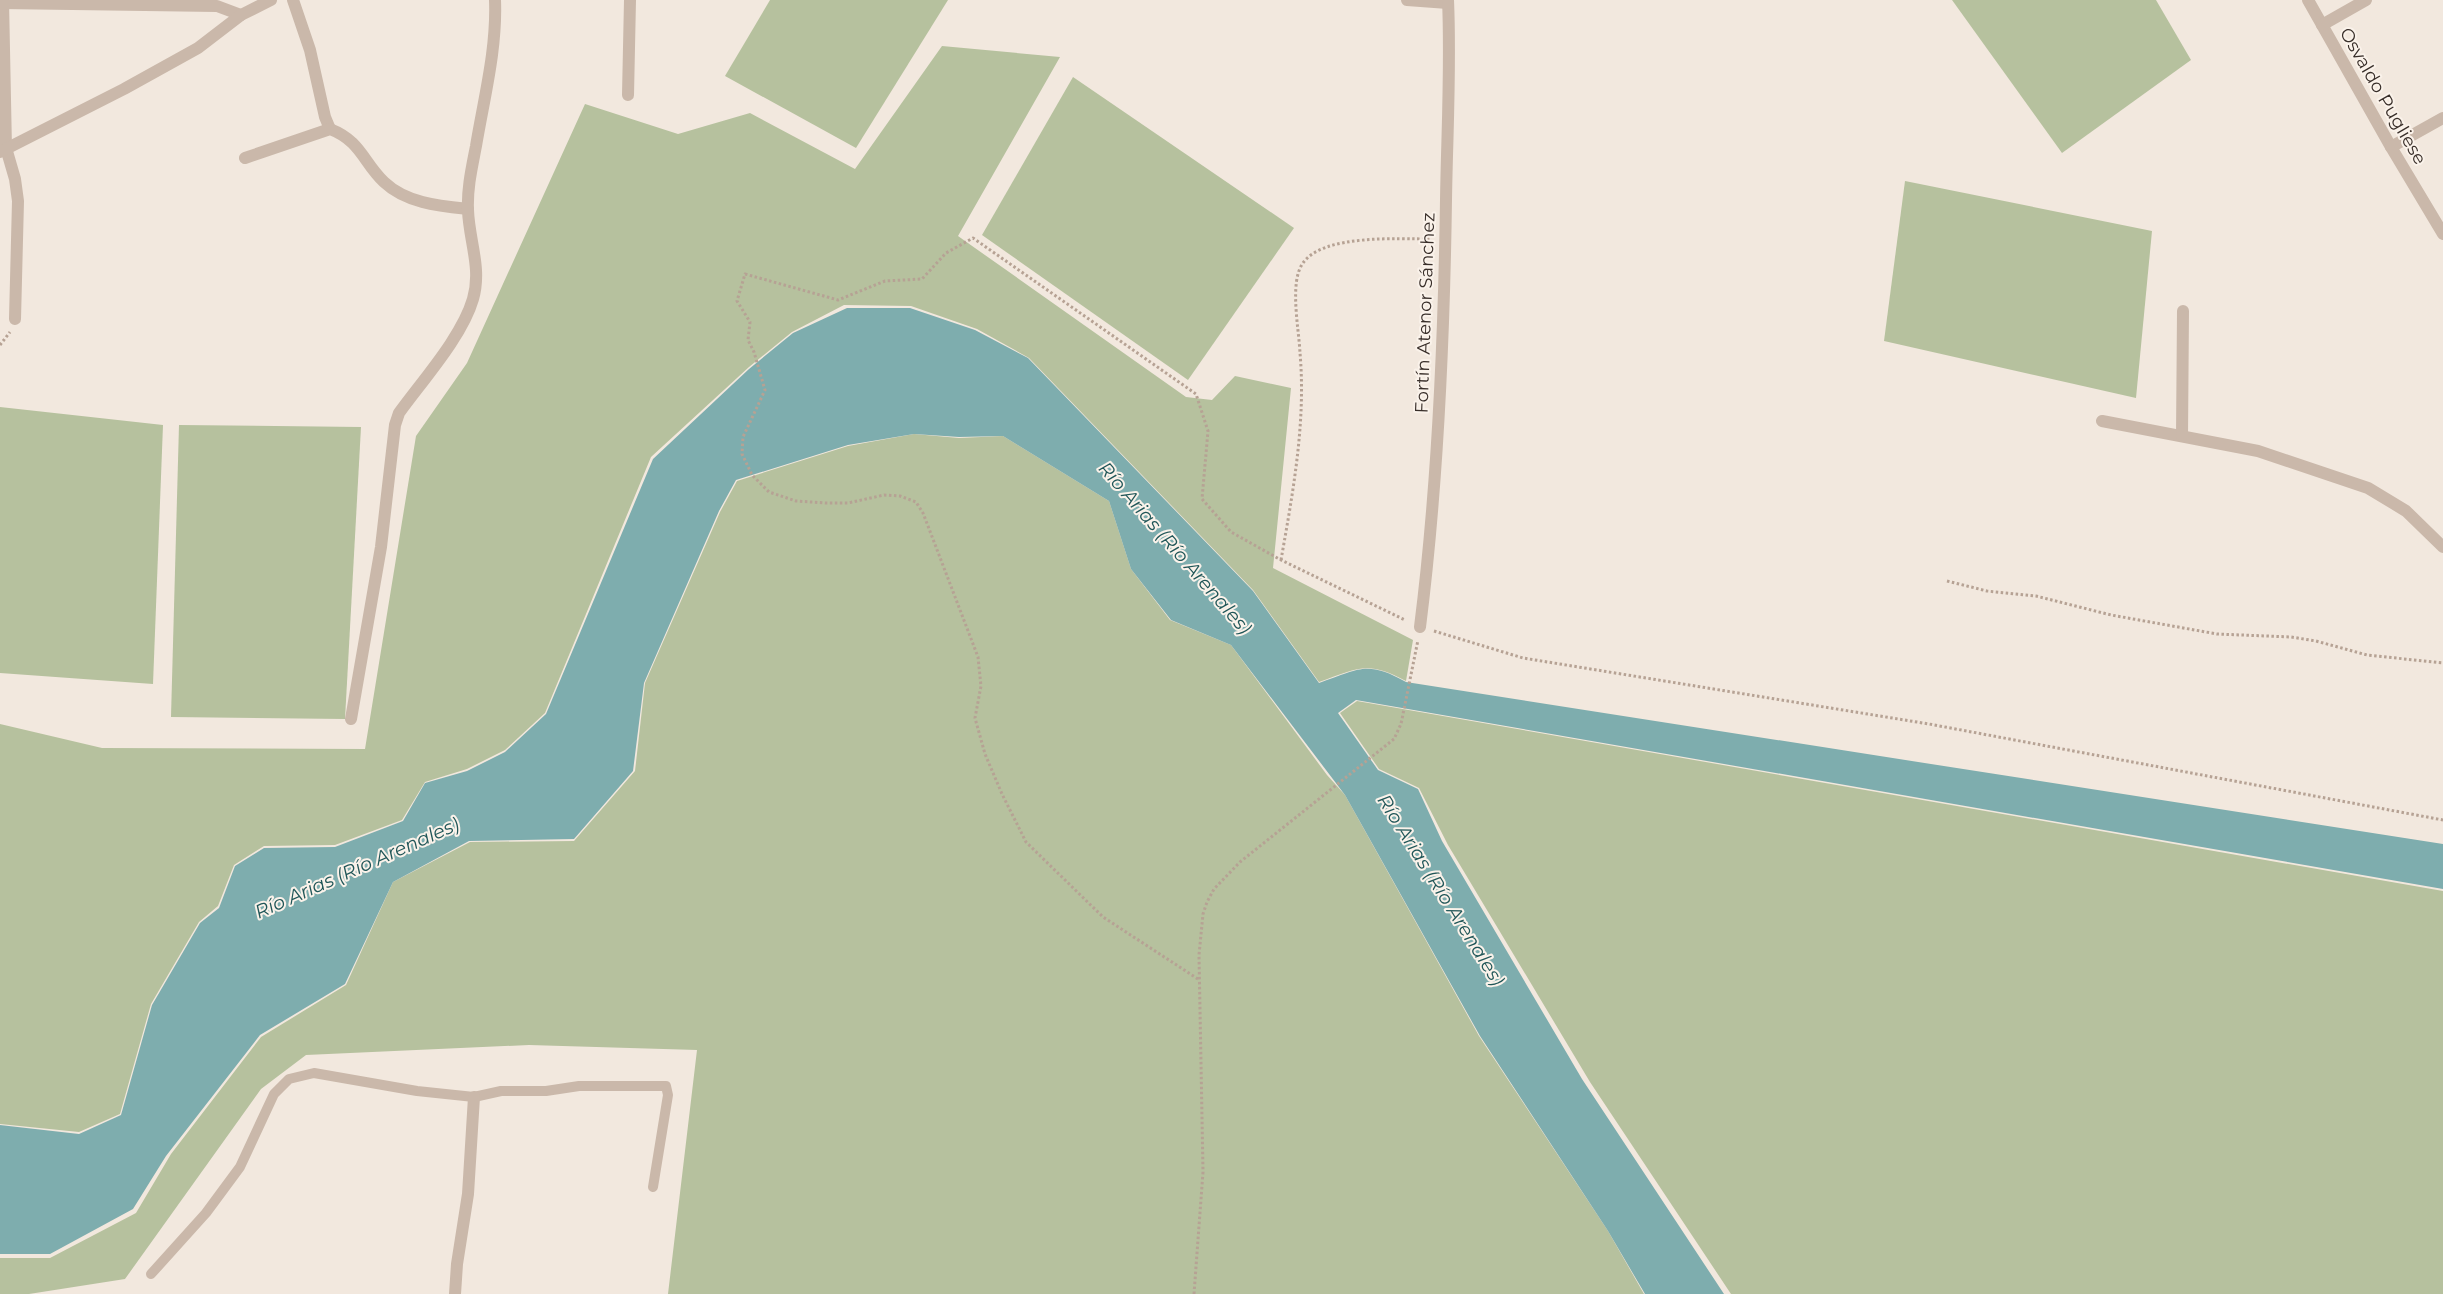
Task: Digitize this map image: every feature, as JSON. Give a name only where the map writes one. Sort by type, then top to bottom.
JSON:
[{"type":"street","points":[[3,150],[124,89],[198,48],[241,15],[271,0]]},
{"type":"street","points":[[293,0],[310,50],[325,117],[330,129]]},
{"type":"street","points":[[351,718],[381,547],[395,425],[399,413],[456,334],[474,299],[477,278],[476,258],[468,209],[469,183],[494,41],[495,0]]},
{"type":"street","points":[[628,95],[630,0]]},
{"type":"street","points":[[1407,0],[1448,2]]},
{"type":"street","name":"Osvaldo Pugliese","points":[[2308,0],[2390,147],[2443,234]]},
{"type":"street","points":[[2322,25],[2366,0]]},
{"type":"street","points":[[15,320],[18,201],[15,179],[3,150],[2,2],[217,6],[241,15]]},
{"type":"street","name":"Fortín Atenor Sánchez","points":[[1420,627],[1435,495],[1444,339],[1449,76],[1448,2]]},
{"type":"street","points":[[2390,147],[2443,118]]},
{"type":"street","points":[[245,158],[330,129],[349,137],[384,182],[400,194],[436,206],[468,209]]},
{"type":"street","points":[[2182,436],[2183,311]]},
{"type":"street","points":[[2102,421],[2258,451],[2368,488],[2406,511],[2443,547]]},
{"type":"street","points":[[455,1294],[457,1264],[468,1194],[474,1097]]},
{"type":"lane","points":[[151,1274],[206,1213],[240,1167],[274,1094],[289,1079],[314,1073],[417,1091],[474,1097],[501,1091],[546,1091],[579,1086],[666,1086],[668,1095],[652,1187]]},
{"type":"path","points":[[1198,979],[1103,917],[1026,842],[985,754],[975,718],[981,686],[978,657],[923,513],[916,502],[900,496],[884,495],[848,503],[796,501],[769,492],[752,475],[742,454],[743,437],[765,390],[754,352],[748,340],[750,322],[737,301],[745,274],[838,300],[885,281],[922,279],[946,253],[973,238],[1196,394],[1208,431],[1202,499],[1232,532],[1281,560],[1420,627],[1523,658],[1929,724],[2443,820]]},
{"type":"path","points":[[1281,560],[1298,464],[1302,376],[1296,287],[1298,272],[1303,262],[1328,246],[1362,240],[1446,239]]},
{"type":"path","points":[[1947,581],[1987,590],[2036,596],[2111,616],[2217,634],[2316,641],[2367,655],[2443,663]]},
{"type":"path","points":[[1194,1294],[1203,1163],[1198,979],[1203,914],[1214,889],[1240,862],[1309,809],[1394,739],[1401,724],[1420,627]]},
{"type":"green space","points":[[770,0],[948,0],[856,148],[725,76]]},
{"type":"green space","points":[[1952,0],[2156,0],[2191,60],[2062,153]]},
{"type":"green space","points":[[942,46],[1060,57],[958,236],[1186,397],[1212,400],[1235,376],[1291,388],[1273,568],[1413,640],[1406,681],[1382,670],[1363,668],[1319,682],[1253,590],[1029,358],[977,329],[911,306],[844,305],[792,332],[749,367],[651,457],[545,713],[505,750],[467,769],[425,782],[402,820],[335,845],[264,846],[234,865],[218,906],[199,922],[151,1004],[120,1114],[79,1132],[0,1124],[0,724],[102,748],[365,749],[416,436],[467,363],[585,104],[678,134],[750,113],[855,169]]},
{"type":"green space","points":[[1073,77],[1294,228],[1188,380],[982,235]]},
{"type":"green space","points":[[1905,181],[2152,231],[2136,398],[1884,341]]},
{"type":"green space","points":[[0,407],[163,425],[153,684],[0,673]]},
{"type":"green space","points":[[179,425],[361,427],[345,719],[171,717]]},
{"type":"green space","points":[[914,434],[959,438],[1003,436],[1109,501],[1131,569],[1170,620],[1231,645],[1327,775],[1345,795],[1479,1036],[1608,1231],[1644,1294],[668,1294],[697,1050],[529,1045],[306,1055],[261,1089],[125,1279],[29,1294],[0,1294],[0,1258],[50,1258],[136,1213],[171,1154],[261,1037],[346,985],[393,882],[470,842],[574,841],[635,771],[645,683],[720,512],[737,481],[848,446]]},
{"type":"green space","points":[[1357,701],[2443,891],[2443,1294],[1731,1294],[1590,1082],[1448,845],[1419,788],[1379,769],[1340,713]]},
{"type":"water","name":"Río Arias (Río Arenales)","points":[[847,308],[910,308],[975,330],[1028,358],[1253,591],[1319,683],[1354,671],[1372,669],[1393,675],[1406,682],[2443,844],[2443,889],[1356,700],[1338,713],[1378,770],[1418,789],[1442,841],[1582,1079],[1724,1294],[1645,1294],[1608,1231],[1480,1036],[1345,795],[1231,645],[1171,620],[1131,569],[1109,501],[1003,436],[959,437],[914,434],[848,445],[736,480],[719,511],[644,683],[633,771],[574,839],[469,841],[393,882],[345,984],[260,1035],[166,1156],[133,1209],[50,1254],[0,1254],[0,1125],[79,1134],[121,1115],[152,1005],[200,923],[219,908],[235,866],[264,848],[335,847],[403,821],[425,783],[467,771],[505,752],[546,714],[653,459],[749,369],[793,333]]}]
